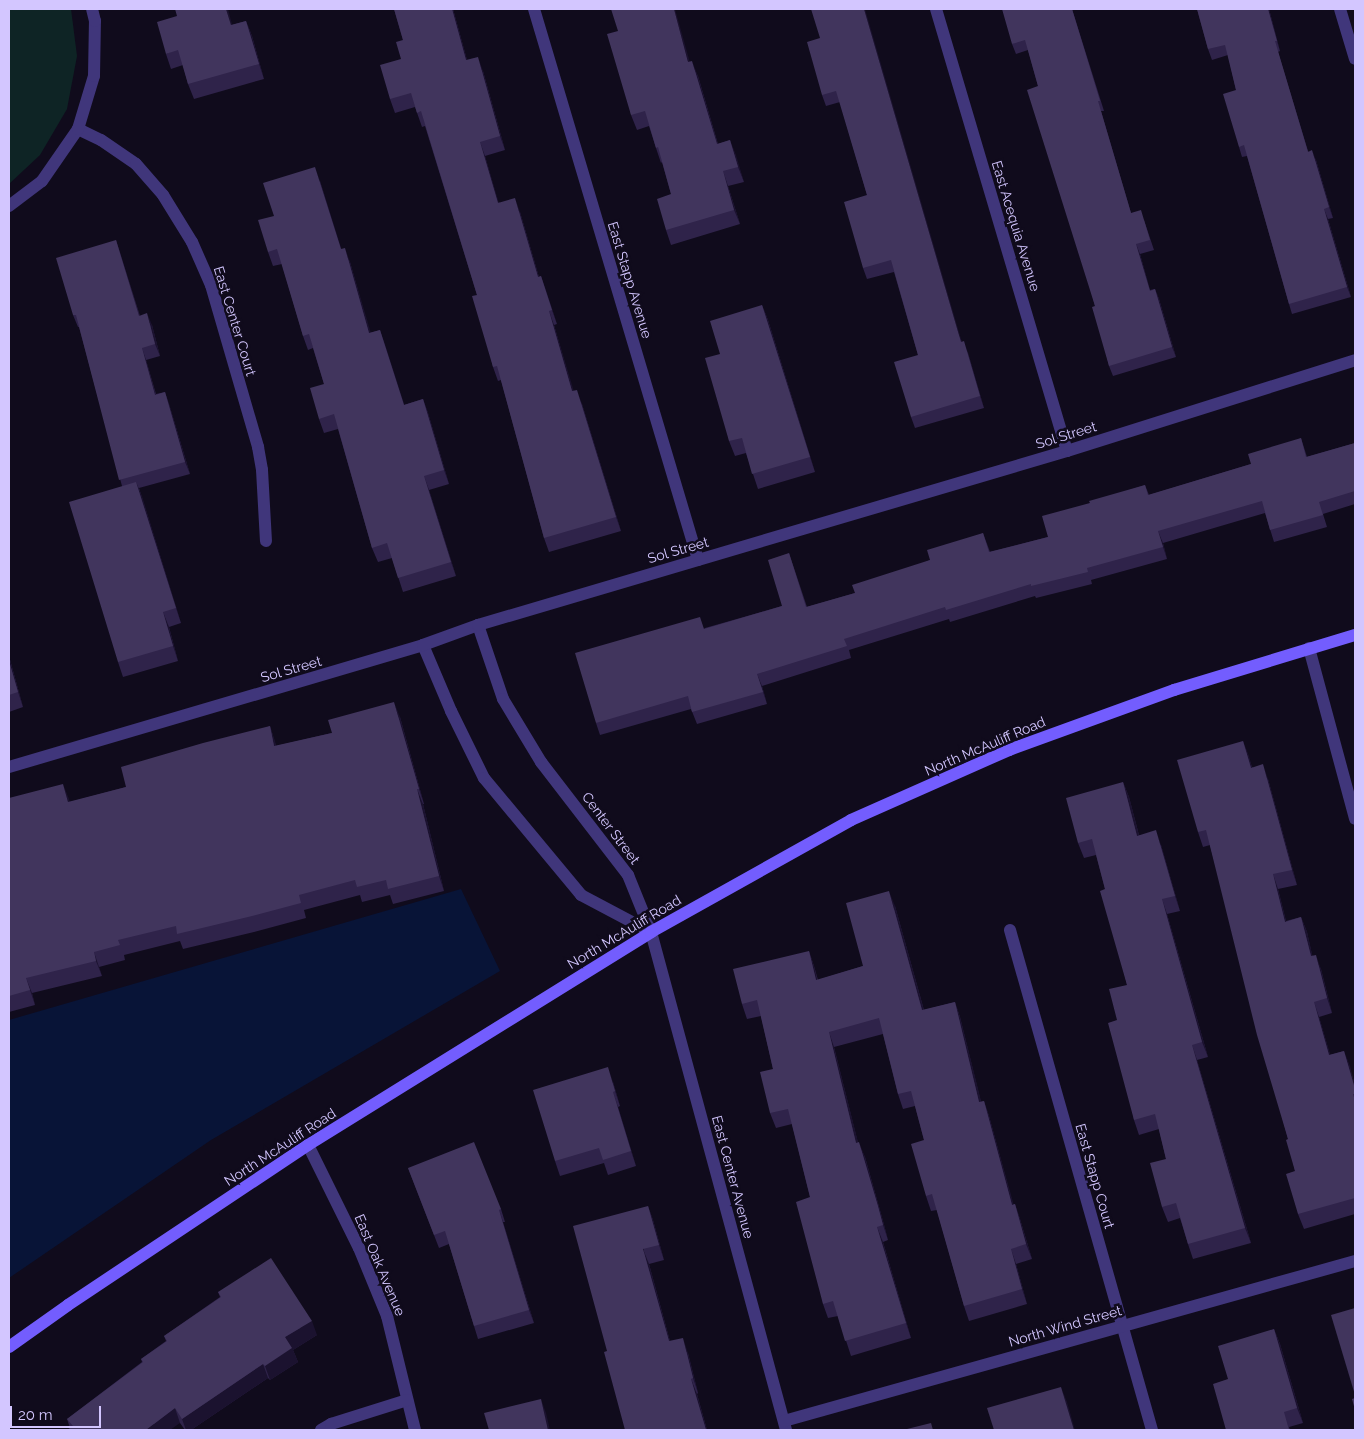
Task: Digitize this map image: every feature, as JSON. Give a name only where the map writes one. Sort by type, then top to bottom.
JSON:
[{"type":"street","points":[[9,206],[42,181],[78,129],[94,76],[95,21],[92,9]]},
{"type":"street","name":"East Stapp Avenue","points":[[534,9],[698,560]]},
{"type":"street","name":"East Acequia Avenue","points":[[936,9],[1067,451]]},
{"type":"street","points":[[1340,9],[1355,59]]},
{"type":"street","name":"East Center Court","points":[[78,129],[101,140],[136,164],[163,195],[192,242],[211,285],[258,447],[262,470],[266,541]]},
{"type":"street","name":"Sol Street","points":[[9,767],[423,645],[478,625],[1067,451],[1355,360]]},
{"type":"street","name":"Center Street","points":[[478,625],[503,699],[542,762],[628,875],[651,932]]},
{"type":"street","name":"North McAuliff Road","points":[[9,1347],[68,1305],[308,1146],[651,932],[851,820],[1009,750],[1174,690],[1355,635]]},
{"type":"street","points":[[423,645],[451,710],[484,778],[581,895],[651,932]]},
{"type":"street","points":[[1309,648],[1355,819]]},
{"type":"street","name":"East Stapp Court","points":[[1010,930],[1152,1430]]},
{"type":"street","name":"East Center Avenue","points":[[651,932],[785,1426]]},
{"type":"street","name":"East Oak Avenue","points":[[308,1146],[359,1248],[387,1316],[415,1430]]},
{"type":"street","name":"North Wind Street","points":[[785,1426],[1122,1326],[1355,1261]]},
{"type":"street","points":[[321,1430],[331,1424],[407,1400]]},
{"type":"green space","points":[[9,9],[71,9],[77,56],[67,109],[40,155],[9,184]]},
{"type":"water","points":[[461,889],[500,971],[211,1140],[9,1278],[9,1020]]},
{"type":"building","points":[[175,9],[226,9],[231,25],[246,21],[259,64],[188,84],[178,50],[166,54],[157,22],[177,16]]},
{"type":"building","points":[[394,9],[452,9],[466,60],[478,57],[500,136],[480,142],[498,203],[515,198],[538,277],[541,276],[552,310],[549,311],[572,391],[577,390],[616,517],[544,538],[497,366],[493,367],[472,296],[477,295],[421,111],[417,113],[411,93],[390,99],[380,65],[401,59],[396,42],[403,40]]},
{"type":"building","points":[[611,9],[674,9],[688,62],[692,61],[717,144],[730,140],[738,167],[723,171],[734,210],[666,230],[657,199],[671,194],[658,147],[656,148],[645,111],[631,115],[607,34],[618,31]]},
{"type":"building","points":[[811,9],[864,9],[961,342],[964,341],[980,396],[911,417],[894,362],[918,355],[891,260],[863,268],[844,202],[867,195],[836,91],[822,95],[807,42],[820,38]]},
{"type":"building","points":[[1002,9],[1072,9],[1131,213],[1141,210],[1150,240],[1136,244],[1150,291],[1155,289],[1172,347],[1109,366],[1092,307],[1095,306],[1027,90],[1038,86],[1025,40],[1012,44]]},
{"type":"building","points":[[1197,9],[1268,9],[1277,41],[1275,41],[1308,152],[1312,150],[1329,207],[1324,209],[1347,287],[1289,304],[1244,145],[1239,147],[1223,94],[1236,90],[1225,45],[1208,49]]},
{"type":"building","points":[[315,167],[341,249],[345,248],[369,333],[380,330],[404,405],[423,399],[444,470],[424,476],[451,562],[398,578],[387,543],[372,548],[334,414],[319,419],[310,388],[324,384],[309,334],[303,336],[277,249],[268,252],[258,220],[274,216],[263,183]]},
{"type":"building","points":[[116,240],[139,316],[147,313],[155,344],[142,348],[155,395],[165,392],[185,462],[119,480],[76,315],[73,315],[56,258]]},
{"type":"building","points":[[762,305],[810,457],[752,474],[742,438],[729,441],[705,358],[720,354],[710,321]]},
{"type":"building","points":[[1301,438],[1306,457],[1355,443],[1355,491],[1319,502],[1323,515],[1270,530],[1262,501],[1158,531],[1163,547],[1087,568],[1088,572],[1031,586],[1031,584],[946,610],[945,607],[844,639],[847,646],[757,674],[763,692],[692,712],[688,696],[596,723],[575,653],[700,617],[704,629],[782,606],[768,560],[789,553],[806,607],[855,593],[852,585],[930,560],[927,550],[983,533],[989,552],[1048,537],[1042,516],[1145,485],[1148,495],[1251,464],[1248,454]]},
{"type":"building","points":[[136,482],[176,608],[163,612],[173,646],[118,662],[69,502]]},
{"type":"building","points":[[9,661],[18,692],[9,695]]},
{"type":"building","points":[[394,702],[419,789],[417,789],[439,876],[388,889],[386,880],[357,887],[355,880],[299,895],[301,903],[248,917],[177,934],[176,926],[118,940],[120,945],[94,952],[96,961],[26,978],[30,990],[9,996],[9,798],[63,784],[68,802],[126,787],[121,767],[270,726],[274,746],[332,733],[328,720]]},
{"type":"building","points":[[1243,741],[1251,768],[1263,764],[1292,870],[1273,874],[1285,922],[1301,917],[1311,956],[1316,955],[1327,998],[1314,1002],[1329,1055],[1344,1051],[1355,1089],[1355,1094],[1353,1094],[1355,1101],[1355,1198],[1298,1214],[1286,1174],[1295,1171],[1286,1140],[1288,1139],[1257,1035],[1206,830],[1198,832],[1177,760]]},
{"type":"building","points":[[1123,782],[1137,836],[1156,830],[1175,896],[1162,899],[1202,1042],[1192,1045],[1245,1228],[1188,1244],[1176,1203],[1162,1207],[1150,1163],[1166,1159],[1155,1114],[1134,1120],[1108,1023],[1117,1020],[1109,989],[1127,985],[1100,891],[1105,889],[1092,839],[1078,843],[1066,798]]},
{"type":"building","points":[[889,891],[922,1010],[955,1002],[979,1102],[984,1101],[1012,1205],[1015,1204],[1026,1244],[1011,1249],[1022,1289],[964,1306],[932,1194],[926,1196],[911,1144],[924,1140],[911,1091],[898,1094],[879,1018],[829,1032],[856,1143],[859,1142],[883,1225],[877,1227],[906,1323],[845,1341],[833,1301],[823,1304],[796,1202],[810,1197],[788,1109],[770,1113],[760,1072],[773,1069],[757,1000],[742,1004],[733,969],[809,951],[816,980],[863,966],[846,903]]},
{"type":"building","points":[[608,1067],[615,1091],[613,1092],[631,1151],[603,1160],[599,1148],[555,1161],[533,1090]]},
{"type":"building","points":[[474,1142],[501,1209],[499,1210],[529,1310],[474,1326],[445,1231],[434,1235],[408,1168]]},
{"type":"building","points":[[648,1206],[659,1245],[643,1249],[669,1341],[683,1338],[693,1378],[691,1379],[706,1430],[625,1430],[604,1352],[607,1351],[573,1226]]},
{"type":"building","points":[[271,1258],[312,1321],[285,1337],[292,1348],[265,1366],[263,1364],[182,1419],[175,1408],[146,1430],[67,1430],[73,1426],[67,1419],[143,1362],[141,1359],[167,1341],[164,1336],[221,1297],[218,1292]]},
{"type":"building","points":[[1355,1308],[1355,1395],[1331,1315]]},
{"type":"building","points":[[1274,1329],[1297,1408],[1284,1412],[1289,1430],[1226,1430],[1213,1384],[1228,1379],[1218,1346]]},
{"type":"building","points":[[1061,1387],[1074,1430],[994,1430],[987,1408]]},
{"type":"building","points":[[1355,1398],[1355,1410],[1352,1399]]},
{"type":"building","points":[[541,1399],[548,1430],[489,1430],[484,1413]]},
{"type":"building","points":[[931,1423],[933,1430],[903,1430]]}]
